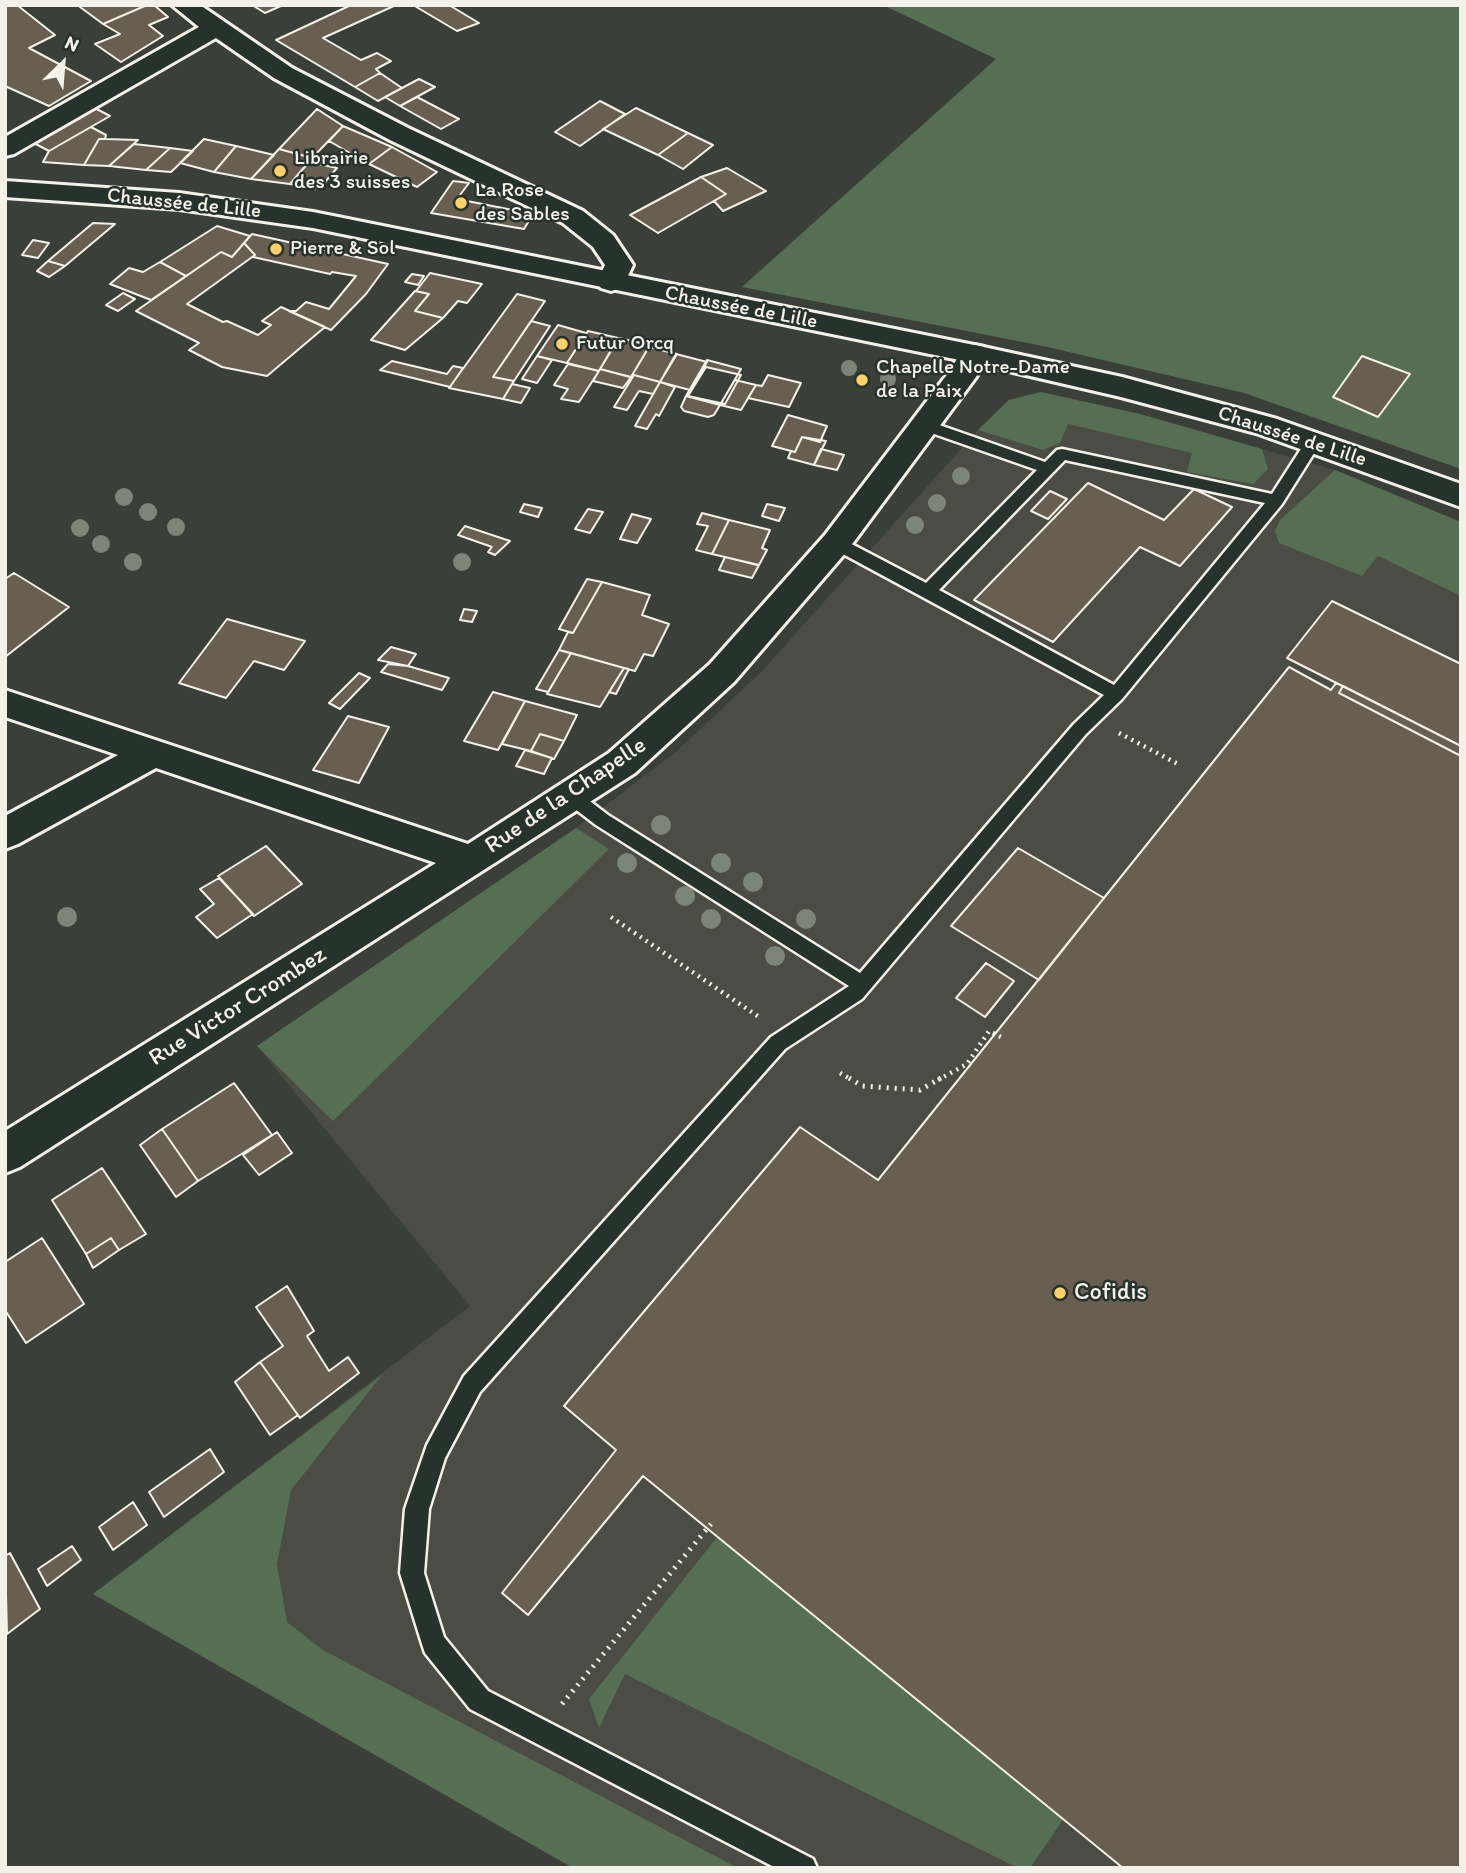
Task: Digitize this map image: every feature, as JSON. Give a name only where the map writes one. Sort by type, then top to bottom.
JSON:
[{"type":"street","points":[[184,5],[283,73],[399,134],[573,217],[603,242],[618,265],[611,282]]},
{"type":"street","points":[[5,148],[215,28]]},
{"type":"street","name":"Chaussée de Lille","points":[[5,189],[240,208],[396,236],[974,354],[1122,387],[1266,426],[1461,496]]},
{"type":"street","name":"Rue de la Chapelle","points":[[5,703],[471,860],[622,763],[699,695],[748,645],[836,544],[961,377],[974,354]]},
{"type":"street","points":[[5,834],[152,753]]},
{"type":"street","name":"Rue Victor Crombez","points":[[5,1154],[471,860]]},
{"type":"lane","points":[[925,425],[1047,468]]},
{"type":"lane","points":[[804,1868],[479,1700],[434,1644],[412,1573],[417,1509],[435,1453],[472,1384],[778,1043],[855,993],[1080,729],[1116,694],[1276,500],[1313,442]]},
{"type":"lane","points":[[928,591],[1062,454],[1276,500]]},
{"type":"lane","points":[[836,544],[1116,694]]},
{"type":"lane","points":[[572,797],[602,820],[862,984]]},
{"type":"path","points":[[1112,730],[1178,764]]},
{"type":"path","points":[[611,917],[769,1023]]},
{"type":"path","points":[[840,1073],[862,1086],[920,1090],[967,1064],[989,1031],[1000,1037]]},
{"type":"path","points":[[539,1731],[711,1524]]},
{"type":"shaded area","points":[[1041,392],[1140,414],[1335,470],[1461,522],[1461,1868],[573,1868],[93,1594],[470,1306],[257,1046],[576,828],[677,751],[762,671],[978,430],[1009,400]]},
{"type":"green space","points":[[883,5],[1461,5],[1461,469],[1244,393],[1043,346],[742,287],[996,59]]},
{"type":"green space","points":[[1041,392],[1140,414],[1262,449],[1268,469],[1253,484],[1187,472],[1192,453],[1068,424],[1060,443],[1043,450],[978,430],[1009,400]]},
{"type":"green space","points":[[1335,470],[1461,522],[1461,596],[1378,556],[1362,576],[1279,543],[1275,531],[1280,520]]},
{"type":"green space","points":[[576,828],[609,849],[333,1121],[257,1046]]},
{"type":"green space","points":[[383,1374],[291,1490],[277,1564],[287,1622],[323,1650],[738,1868],[573,1868],[93,1594]]},
{"type":"green space","points":[[721,1532],[1067,1814],[1030,1868],[1018,1868],[625,1674],[599,1728],[589,1699]]},
{"type":"building","points":[[5,5],[17,5],[55,35],[29,48],[91,81],[49,106],[5,86]]},
{"type":"building","points":[[147,5],[103,24],[80,7]]},
{"type":"building","points":[[147,5],[154,5],[168,17],[149,25],[163,36],[121,62],[95,44],[120,34],[103,24]]},
{"type":"building","points":[[252,5],[283,5],[265,13]]},
{"type":"building","points":[[351,5],[396,5],[323,38],[361,60],[377,53],[391,61],[376,69],[380,73],[355,87],[276,40]]},
{"type":"building","points":[[413,5],[449,5],[479,23],[457,31]]},
{"type":"building","points":[[380,73],[402,88],[378,101],[355,87]]},
{"type":"building","points":[[419,79],[435,87],[400,106],[385,97]]},
{"type":"building","points":[[417,97],[459,119],[441,129],[400,106]]},
{"type":"building","points":[[600,101],[625,114],[580,146],[555,132]]},
{"type":"building","points":[[91,106],[110,116],[49,151],[30,141]]},
{"type":"building","points":[[636,108],[688,133],[658,155],[603,129]]},
{"type":"building","points":[[317,109],[343,126],[312,158],[279,149]]},
{"type":"building","points":[[343,126],[392,147],[369,164],[329,141]]},
{"type":"building","points":[[91,127],[106,135],[105,139],[99,139],[84,165],[43,162],[49,151]]},
{"type":"building","points":[[688,133],[713,145],[683,169],[658,155]]},
{"type":"building","points":[[99,139],[138,140],[109,166],[84,165]]},
{"type":"building","points":[[204,139],[236,146],[214,172],[180,163]]},
{"type":"building","points":[[134,144],[170,148],[146,170],[109,166]]},
{"type":"building","points":[[236,146],[274,155],[251,179],[214,172]]},
{"type":"building","points":[[392,147],[437,172],[417,187],[369,164]]},
{"type":"building","points":[[170,148],[193,151],[171,172],[146,170]]},
{"type":"building","name":"Librairie des 3 suisses","points":[[279,149],[312,158],[290,184],[251,179]]},
{"type":"building","points":[[309,162],[337,168],[319,189],[290,184]]},
{"type":"building","points":[[727,168],[766,191],[723,211],[714,201],[726,194],[701,177]]},
{"type":"building","points":[[701,177],[726,194],[658,233],[630,215]]},
{"type":"building","name":"La Rose des Sables","points":[[453,181],[469,183],[457,199],[533,214],[524,229],[431,213]]},
{"type":"building","points":[[93,223],[115,224],[65,266],[48,261]]},
{"type":"building","points":[[217,226],[250,236],[232,257],[221,252],[186,276],[160,262]]},
{"type":"building","points":[[252,234],[388,264],[366,294],[331,330],[289,311],[296,311],[306,302],[329,309],[356,276],[332,272],[330,274],[253,257],[255,255],[244,243]]},
{"type":"building","points":[[33,240],[49,243],[38,258],[22,255]]},
{"type":"building","points":[[244,243],[255,255],[187,304],[258,335],[271,325],[262,321],[281,307],[325,327],[267,376],[222,367],[189,350],[199,343],[136,311],[221,252],[232,257]]},
{"type":"building","points":[[48,261],[65,266],[49,277],[37,271]]},
{"type":"building","points":[[160,262],[186,276],[151,300],[110,284],[129,268],[143,272]]},
{"type":"building","points":[[430,273],[482,284],[467,303],[458,301],[443,318],[415,311],[429,294],[416,291]]},
{"type":"building","points":[[412,274],[424,276],[418,285],[405,282]]},
{"type":"building","points":[[415,291],[429,294],[415,311],[443,318],[405,350],[371,340]]},
{"type":"building","points":[[123,293],[135,299],[118,311],[106,305]]},
{"type":"building","points":[[517,294],[545,301],[493,377],[514,381],[503,399],[449,388]]},
{"type":"building","points":[[531,321],[550,326],[514,381],[493,377]]},
{"type":"building","name":"Futur Orcq","points":[[558,325],[586,333],[567,363],[537,356]]},
{"type":"building","points":[[588,331],[618,338],[599,371],[567,363]]},
{"type":"building","points":[[619,338],[650,345],[631,377],[600,369]]},
{"type":"building","points":[[649,347],[677,354],[660,382],[634,375],[631,377]]},
{"type":"building","points":[[676,354],[707,362],[690,390],[660,382]]},
{"type":"building","points":[[537,356],[552,360],[537,383],[522,379]]},
{"type":"building","points":[[1362,356],[1410,374],[1378,417],[1333,397]]},
{"type":"building","points":[[707,360],[741,369],[720,405],[686,396]]},
{"type":"building","points":[[392,361],[447,374],[453,366],[463,368],[450,387],[380,370]]},
{"type":"building","points":[[568,364],[599,371],[579,402],[561,399],[568,389],[554,385]]},
{"type":"building","points":[[706,367],[741,375],[725,404],[688,396]]},
{"type":"building","points":[[600,369],[631,377],[623,388],[593,381]]},
{"type":"building","points":[[634,375],[660,382],[653,394],[639,391],[627,410],[614,407]]},
{"type":"building","points":[[768,375],[801,383],[789,407],[748,398],[756,385],[762,386]]},
{"type":"building","points":[[735,380],[756,385],[741,410],[720,405]]},
{"type":"building","points":[[660,382],[675,387],[659,416],[656,414],[647,429],[635,426]]},
{"type":"building","points":[[512,384],[530,388],[521,403],[503,399]]},
{"type":"building","points":[[686,396],[720,405],[714,415],[708,417],[684,411],[681,407]]},
{"type":"building","points":[[788,415],[827,426],[820,442],[802,437],[795,452],[772,446]]},
{"type":"building","points":[[802,437],[826,441],[814,465],[788,458],[791,451],[795,452]]},
{"type":"building","points":[[821,449],[844,455],[837,470],[814,465]]},
{"type":"building","points":[[1088,483],[1164,520],[1194,489],[1232,507],[1180,566],[1140,547],[1053,642],[974,600]]},
{"type":"building","points":[[1050,491],[1067,499],[1048,519],[1031,511]]},
{"type":"building","points":[[524,504],[542,508],[538,517],[520,512]]},
{"type":"building","points":[[767,504],[785,508],[779,521],[762,516]]},
{"type":"building","points":[[588,509],[603,512],[590,533],[575,529]]},
{"type":"building","points":[[702,513],[729,520],[712,554],[696,550],[708,526],[697,524]]},
{"type":"building","points":[[632,514],[651,519],[637,543],[620,539]]},
{"type":"building","points":[[729,520],[770,530],[762,548],[767,550],[759,565],[712,554]]},
{"type":"building","points":[[465,526],[510,541],[495,555],[488,552],[492,547],[458,535]]},
{"type":"building","points":[[725,557],[759,565],[752,578],[719,570]]},
{"type":"building","points":[[14,573],[69,607],[5,657],[5,579]]},
{"type":"building","points":[[587,579],[602,582],[573,633],[559,629]]},
{"type":"building","points":[[602,582],[650,595],[642,615],[669,624],[653,656],[644,654],[635,671],[559,650],[568,632],[573,633]]},
{"type":"building","points":[[1332,601],[1461,664],[1461,746],[1287,658]]},
{"type":"building","points":[[464,609],[477,611],[472,622],[460,620]]},
{"type":"building","points":[[227,619],[305,641],[284,670],[254,661],[226,698],[179,683]]},
{"type":"building","points":[[391,647],[416,654],[408,666],[378,660]]},
{"type":"building","points":[[559,650],[571,653],[548,692],[536,689]]},
{"type":"building","points":[[571,653],[624,668],[600,707],[547,694]]},
{"type":"building","points":[[388,664],[408,666],[449,678],[442,690],[381,672]]},
{"type":"building","name":"Cofidis","points":[[1289,667],[1331,690],[1336,683],[1343,686],[1339,693],[1461,756],[1461,1868],[1123,1868],[643,1476],[528,1615],[502,1593],[616,1450],[564,1406],[800,1127],[878,1180]]},
{"type":"building","points":[[624,668],[629,669],[616,694],[609,692]]},
{"type":"building","points":[[359,673],[370,678],[340,709],[329,703]]},
{"type":"building","points":[[1343,686],[1461,746],[1461,756],[1339,693]]},
{"type":"building","points":[[493,692],[525,701],[498,750],[464,741]]},
{"type":"building","points":[[525,701],[577,715],[564,741],[540,734],[531,751],[502,744]]},
{"type":"building","points":[[348,716],[389,727],[359,783],[313,770]]},
{"type":"building","points":[[540,734],[564,741],[554,759],[531,751]]},
{"type":"building","points":[[525,750],[552,758],[544,774],[516,766]]},
{"type":"building","points":[[266,846],[302,884],[254,916],[218,876]]},
{"type":"building","points":[[1018,848],[1104,898],[1039,980],[951,926]]},
{"type":"building","points":[[219,878],[253,914],[217,938],[196,917],[214,904],[200,889]]},
{"type":"building","points":[[986,963],[1014,981],[985,1017],[956,998]]},
{"type":"building","points":[[234,1083],[272,1135],[198,1181],[162,1129]]},
{"type":"building","points":[[162,1129],[198,1181],[176,1197],[140,1145]]},
{"type":"building","points":[[277,1132],[292,1153],[259,1175],[243,1155]]},
{"type":"building","points":[[102,1168],[146,1234],[119,1250],[111,1238],[86,1254],[52,1200]]},
{"type":"building","points":[[42,1238],[84,1304],[26,1343],[5,1310],[5,1262]]},
{"type":"building","points":[[111,1238],[119,1250],[93,1268],[86,1254]]},
{"type":"building","points":[[287,1286],[314,1331],[307,1336],[329,1371],[348,1357],[359,1373],[300,1418],[260,1362],[283,1346],[256,1307]]},
{"type":"building","points":[[260,1362],[298,1415],[270,1435],[235,1382]]},
{"type":"building","points":[[210,1449],[224,1472],[164,1517],[149,1492]]},
{"type":"building","points":[[133,1502],[147,1525],[113,1550],[99,1527]]},
{"type":"building","points":[[72,1546],[81,1560],[47,1586],[38,1569]]},
{"type":"building","points":[[10,1553],[40,1609],[7,1634],[5,1556]]},
{"type":"place","name":"Librairie des 3 suisses","points":[[280,171]]},
{"type":"place","name":"La Rose des Sables","points":[[461,203]]},
{"type":"place","name":"Pierre & Sol","points":[[276,249]]},
{"type":"place","name":"Futur Orcq","points":[[562,344]]},
{"type":"place","name":"Chapelle Notre-Dame de la Paix","points":[[862,380]]},
{"type":"place","name":"Cofidis","points":[[1060,1293]]}]
